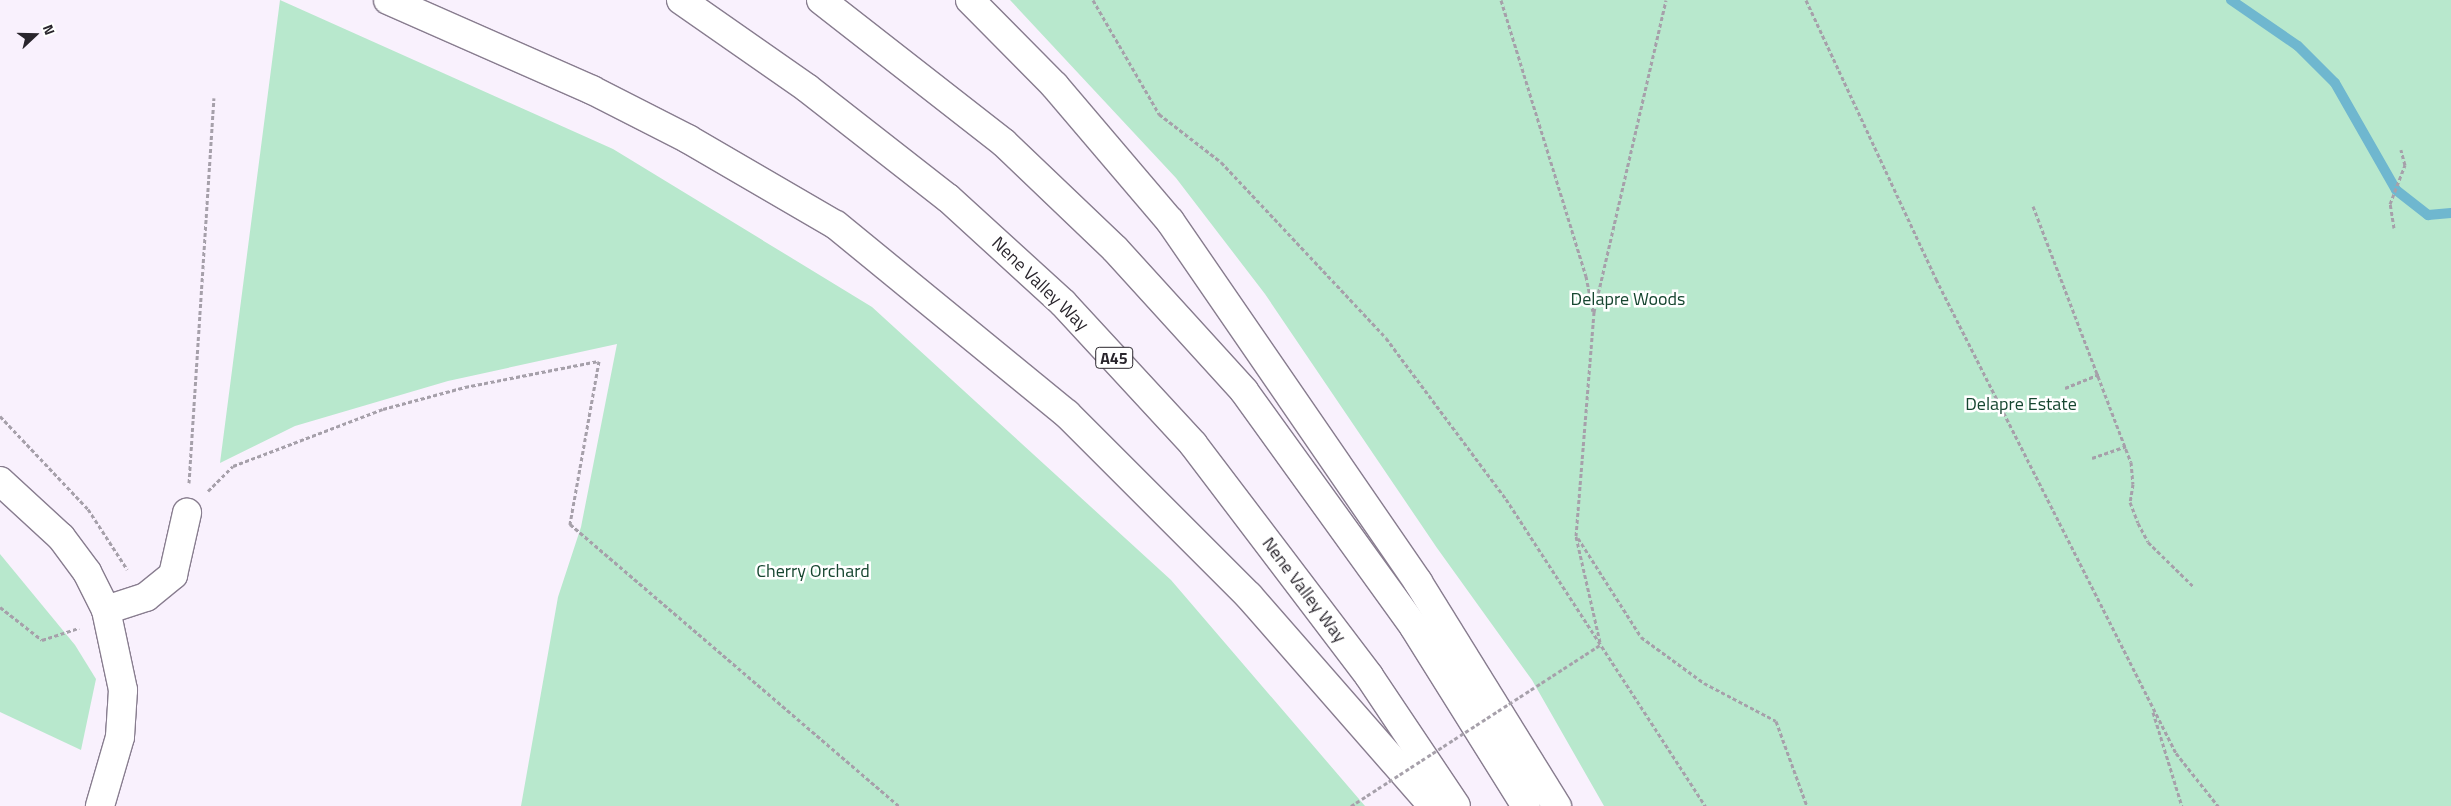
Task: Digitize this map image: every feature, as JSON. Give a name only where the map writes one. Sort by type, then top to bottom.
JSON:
[{"type":"main road","points":[[388,0],[592,90],[688,139],[836,225],[1067,414],[1249,596],[1433,806]]},
{"type":"main road","name":"Nene Valley Way","points":[[681,0],[807,88],[948,198],[1063,303],[1193,444],[1369,676],[1456,806]]},
{"type":"main road","points":[[821,0],[1004,142],[1115,249],[1244,391],[1414,627],[1526,806]]},
{"type":"main road","points":[[970,0],[1055,86],[1170,221],[1418,582],[1557,806]]},
{"type":"main road","points":[[0,481],[61,537],[88,572],[106,610],[123,690],[120,737],[100,806]]},
{"type":"main road","points":[[106,610],[146,597],[173,575],[187,513]]},
{"type":"path","points":[[1093,0],[1159,114],[1221,162],[1386,338],[1506,499],[1705,806]]},
{"type":"path","points":[[1500,0],[1586,276],[1594,312]]},
{"type":"path","points":[[1600,645],[1576,536],[1594,312],[1666,0]]},
{"type":"path","points":[[1806,0],[1936,279],[2176,754],[2218,806]]},
{"type":"path","points":[[187,513],[214,98]]},
{"type":"path","points":[[2394,228],[2390,204],[2405,165],[2401,150]]},
{"type":"path","points":[[2034,206],[2077,326],[2100,374],[2126,446],[2133,484],[2130,502],[2138,523],[2148,542],[2194,587]]},
{"type":"path","points":[[187,513],[233,466],[383,409],[465,387],[599,360],[570,524],[899,806]]},
{"type":"path","points":[[2065,388],[2100,374]]},
{"type":"path","points":[[0,416],[88,509],[146,597]]},
{"type":"path","points":[[2092,458],[2126,446]]},
{"type":"path","points":[[1576,536],[1641,636],[1704,683],[1776,721],[1807,806]]},
{"type":"path","points":[[0,607],[42,640],[83,627]]},
{"type":"path","points":[[1351,806],[1600,645]]},
{"type":"path","points":[[2150,702],[2182,806]]},
{"type":"green space","name":"Cherry Orchard","points":[[280,0],[613,149],[872,307],[1171,580],[1365,806],[521,806],[558,597],[581,527],[617,344],[448,381],[295,426],[220,463]]},
{"type":"green space","name":"Delapre Woods","points":[[1010,0],[2451,0],[2451,806],[1604,806],[1532,680],[1437,548],[1265,294],[1176,178]]},
{"type":"green space","points":[[0,554],[75,645],[96,679],[81,750],[0,712]]},
{"type":"waterway","points":[[2231,0],[2298,46],[2335,83],[2396,190],[2428,215],[2451,213]]},
{"type":"park label","name":"Delapre Estate","points":[[2021,404]]}]
